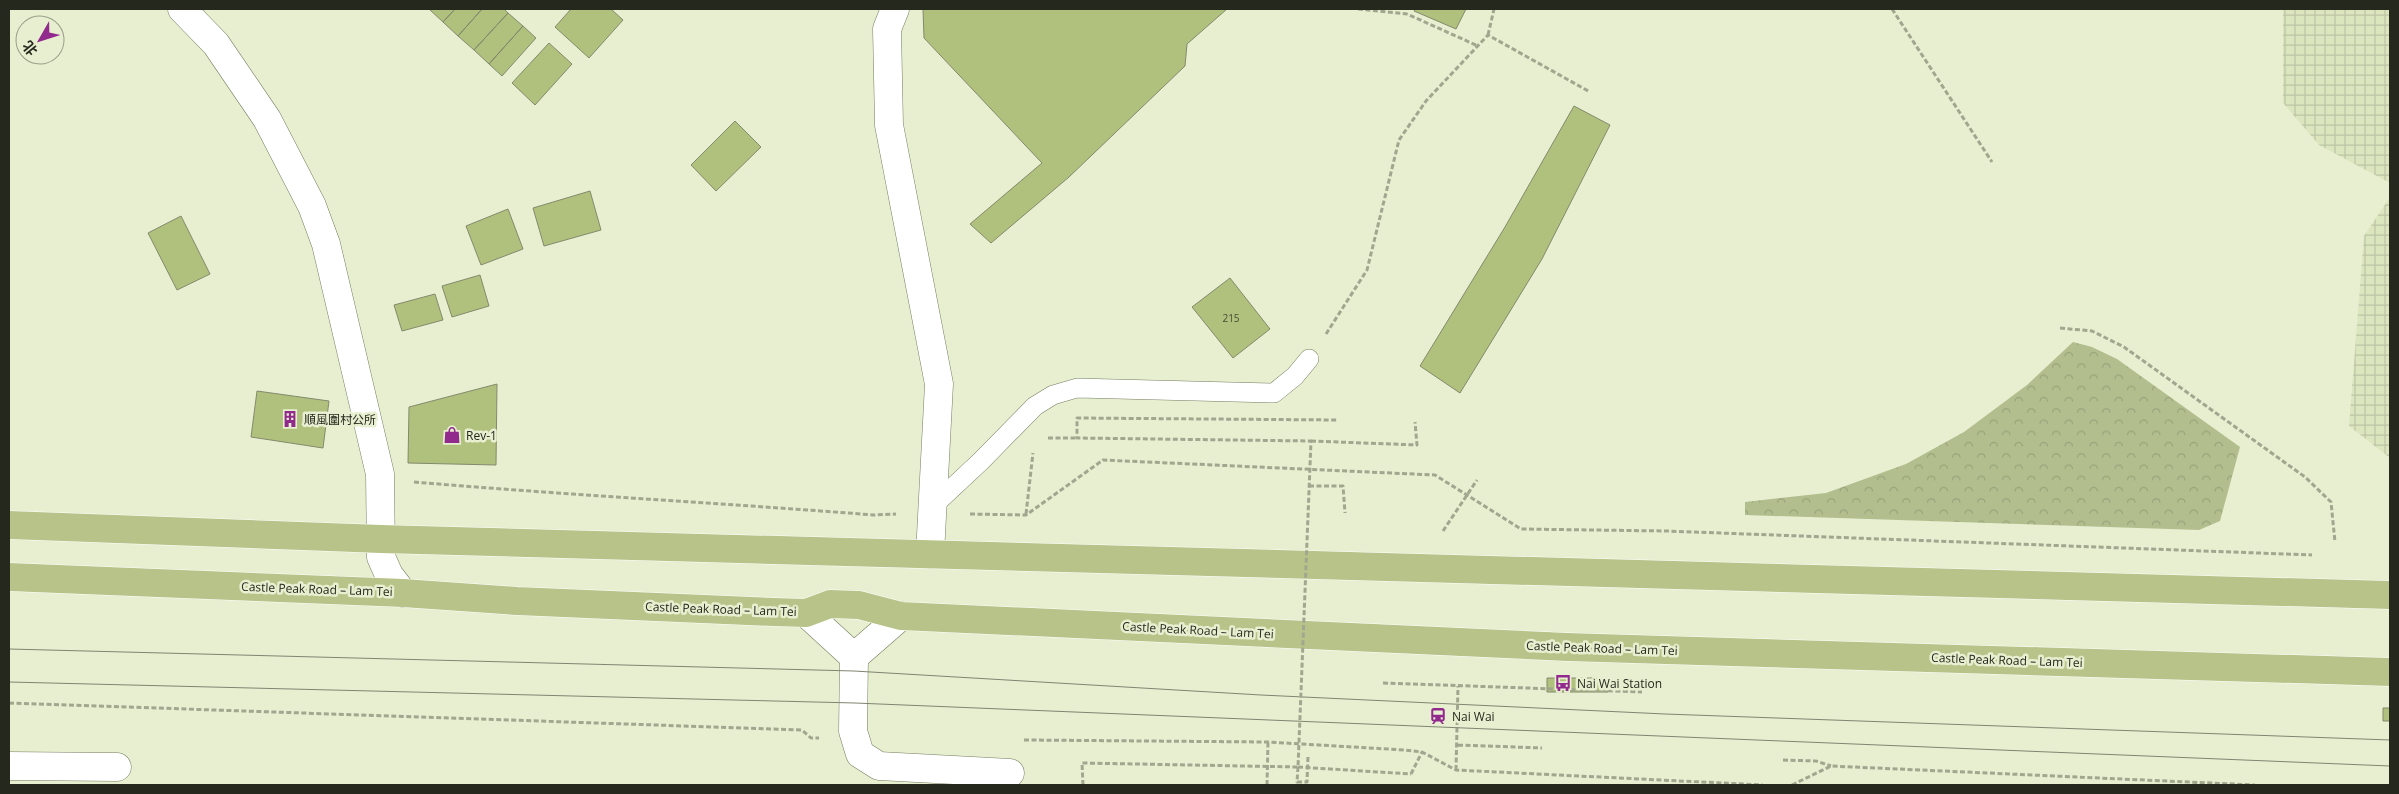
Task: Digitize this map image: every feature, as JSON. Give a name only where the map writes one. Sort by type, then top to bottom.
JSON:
[{"type":"main road","points":[[9,525],[381,539],[2390,595]]},
{"type":"main road","name":"Castle Peak Road – Lam Tei","points":[[9,578],[403,593],[517,601],[806,612],[830,604],[859,605],[901,616],[1567,647],[2390,672]]},
{"type":"street","points":[[182,9],[216,44],[268,119],[312,206],[326,244],[380,474],[381,557],[389,575],[403,593]]},
{"type":"street","points":[[894,9],[887,29],[889,125],[939,384],[934,509],[930,554]]},
{"type":"street","points":[[806,612],[854,657],[853,731],[860,754],[879,766],[1010,773]]},
{"type":"street","points":[[854,657],[901,616]]},
{"type":"street","points":[[9,766],[117,767]]},
{"type":"lane","points":[[934,509],[1035,406],[1053,396],[1078,388],[1274,393],[1295,376],[1309,359]]},
{"type":"path","points":[[1358,9],[1407,14],[1478,46]]},
{"type":"path","points":[[1309,359],[1367,270],[1399,140],[1426,101],[1488,35],[1494,9]]},
{"type":"path","points":[[1892,9],[1992,162]]},
{"type":"path","points":[[1488,35],[1590,92]]},
{"type":"path","points":[[2060,328],[2092,331],[2124,346],[2305,477],[2331,502],[2335,542]]},
{"type":"path","points":[[1077,438],[1076,418],[1338,420]]},
{"type":"path","points":[[1043,438],[1311,441],[1417,446],[1415,422]]},
{"type":"path","points":[[1308,757],[1308,782],[1297,782],[1311,441]]},
{"type":"path","points":[[1026,515],[1034,447]]},
{"type":"path","points":[[407,481],[541,493],[694,501],[874,515],[934,509],[1026,515],[1103,460],[1435,474],[1521,529],[1666,531],[2318,555]]},
{"type":"path","points":[[1443,531],[1477,480]]},
{"type":"path","points":[[1309,486],[1343,486],[1345,514]]},
{"type":"path","points":[[1382,684],[1642,692]]},
{"type":"path","points":[[1456,770],[1458,686]]},
{"type":"path","points":[[9,702],[802,730],[811,738]]},
{"type":"path","points":[[1018,740],[1268,742],[1422,752],[1456,770],[1763,785]]},
{"type":"path","points":[[1267,785],[1268,742]]},
{"type":"path","points":[[1458,745],[1542,748]]},
{"type":"path","points":[[1083,785],[1082,763],[1298,768],[1412,774],[1422,752]]},
{"type":"path","points":[[1782,760],[1816,761],[1831,766],[2255,785]]},
{"type":"path","points":[[1792,785],[1831,766]]},
{"type":"shaded area","points":[[2283,9],[2390,9],[2390,183],[2319,145],[2283,103]]},
{"type":"shaded area","points":[[2390,197],[2390,458],[2349,426],[2364,236]]},
{"type":"green space","points":[[2073,342],[2092,347],[2117,359],[2240,447],[2220,521],[2199,530],[1745,515],[1745,502],[1826,493],[1906,464],[1964,432],[2027,385]]},
{"type":"building","points":[[429,9],[455,9],[443,22]]},
{"type":"building","points":[[455,9],[482,9],[458,36],[443,22]]},
{"type":"building","points":[[482,9],[504,9],[508,13],[474,50],[458,36]]},
{"type":"building","points":[[571,9],[611,9],[623,20],[589,58],[555,27]]},
{"type":"building","points":[[923,9],[1227,9],[1187,44],[1185,66],[1069,177],[991,243],[970,224],[1042,163],[924,38]]},
{"type":"building","points":[[1415,9],[1466,9],[1456,29],[1414,11]]},
{"type":"building","points":[[508,13],[523,26],[489,64],[474,50]]},
{"type":"building","points":[[523,26],[536,38],[502,76],[489,64]]},
{"type":"building","points":[[549,43],[572,64],[535,105],[512,83]]},
{"type":"building","points":[[1574,106],[1610,125],[1542,259],[1460,393],[1420,366],[1505,227]]},
{"type":"building","points":[[735,121],[761,147],[716,191],[691,165]]},
{"type":"building","points":[[590,191],[601,230],[544,246],[533,208]]},
{"type":"building","points":[[508,209],[523,249],[481,265],[466,226]]},
{"type":"building","points":[[181,216],[210,274],[177,290],[148,233]]},
{"type":"building","points":[[480,275],[489,306],[452,317],[442,286]]},
{"type":"building","points":[[1230,278],[1270,329],[1233,358],[1192,307]]},
{"type":"building","points":[[435,294],[443,320],[402,331],[394,305]]},
{"type":"building","name":"Rev-1","points":[[497,384],[496,465],[408,463],[409,407]]},
{"type":"building","name":"順風圍村公所","points":[[257,391],[329,401],[323,448],[251,437]]},
{"type":"building","points":[[1547,678],[1609,678],[1608,692],[1547,692]]},
{"type":"building","points":[[2383,708],[2390,708],[2390,721],[2383,721]]},
{"type":"tram line","points":[[9,649],[854,671],[1261,695],[1665,714],[2390,740]]},
{"type":"tram line","points":[[9,682],[855,703],[2390,766]]},
{"type":"place","name":"順風圍村公所","points":[[290,419]]},
{"type":"place","name":"Rev-1","points":[[452,435]]},
{"type":"place","name":"Nai Wai Station","points":[[1563,683]]},
{"type":"place","name":"Nai Wai","points":[[1438,716]]}]
